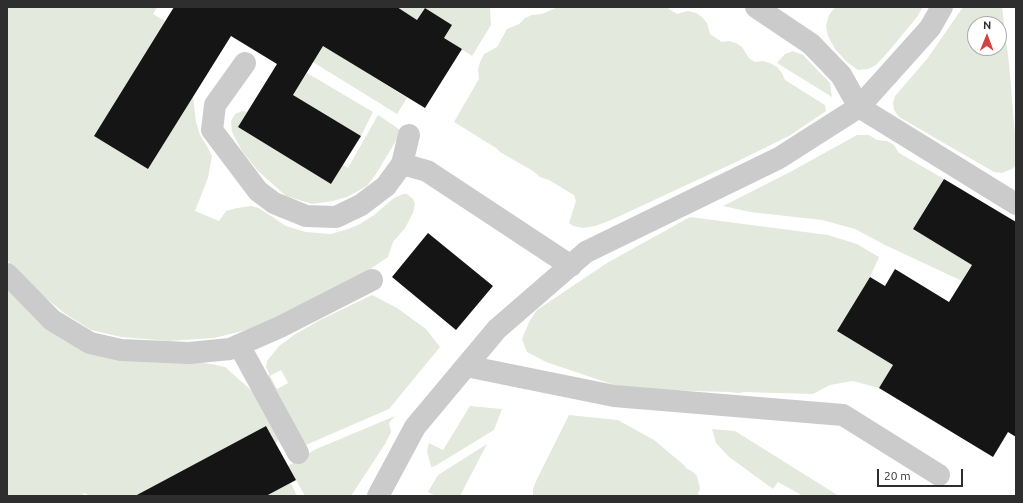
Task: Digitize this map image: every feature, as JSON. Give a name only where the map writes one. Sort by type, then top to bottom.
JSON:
[{"type":"street","points":[[756,7],[811,44],[841,75],[859,106],[1016,204]]},
{"type":"street","points":[[385,494],[415,427],[497,329],[586,252],[779,158],[859,106],[930,28],[942,7]]},
{"type":"street","points":[[245,63],[215,105],[212,130],[258,191],[274,203],[306,216],[336,217],[362,205],[386,186],[402,164],[409,135]]},
{"type":"street","points":[[402,164],[427,172],[571,266]]},
{"type":"street","points":[[7,274],[52,320],[90,343],[121,350],[189,353],[230,349],[280,327],[372,280]]},
{"type":"street","points":[[239,345],[298,452]]},
{"type":"street","points":[[466,366],[614,396],[843,415],[939,475]]},
{"type":"shaded area","points":[[7,7],[157,7],[153,14],[165,21],[94,136],[148,169],[193,97],[196,122],[200,135],[212,156],[208,178],[195,211],[219,221],[226,211],[251,206],[259,208],[286,226],[306,232],[331,234],[360,224],[374,215],[394,198],[407,194],[413,199],[415,204],[413,213],[405,228],[393,242],[388,257],[357,278],[296,309],[247,330],[214,338],[168,341],[121,337],[91,330],[64,313],[30,285],[7,260]]},
{"type":"shaded area","points":[[397,7],[490,7],[491,25],[472,56],[444,38],[452,25],[425,8],[417,20]]},
{"type":"shaded area","points":[[558,7],[666,7],[677,14],[688,11],[696,13],[707,23],[710,34],[722,42],[728,41],[736,43],[742,47],[749,58],[755,62],[763,61],[777,67],[785,80],[825,105],[826,111],[789,136],[609,221],[583,228],[573,226],[569,223],[576,201],[574,195],[549,180],[540,177],[533,171],[500,152],[454,122],[479,79],[478,70],[484,54],[497,47],[507,29],[519,24],[525,18],[532,15],[542,14]]},
{"type":"shaded area","points":[[835,7],[923,7],[917,17],[876,65],[868,69],[858,70],[847,62],[835,49],[828,36],[826,26],[829,15]]},
{"type":"shaded area","points":[[963,7],[1002,7],[1003,16],[967,16],[967,56],[1007,56],[1007,47],[1016,147],[1016,164],[1012,169],[1002,173],[994,172],[899,117],[894,110],[893,103],[895,96],[927,59]]},
{"type":"shaded area","points":[[318,42],[407,98],[397,114],[308,59]]},
{"type":"shaded area","points":[[793,51],[803,55],[830,83],[832,97],[777,63],[785,54]]},
{"type":"shaded area","points":[[307,73],[373,112],[361,136],[293,95]]},
{"type":"shaded area","points":[[242,111],[247,112],[238,127],[331,184],[343,165],[348,168],[378,115],[402,131],[367,186],[347,197],[312,204],[286,196],[258,171],[242,151],[232,132],[231,121],[235,114]]},
{"type":"shaded area","points":[[857,135],[869,135],[877,140],[887,141],[894,145],[899,153],[944,179],[913,229],[972,264],[962,281],[885,245],[855,229],[822,220],[750,212],[723,206],[792,171]]},
{"type":"shaded area","points":[[690,217],[828,235],[857,244],[879,257],[870,277],[837,331],[893,365],[879,388],[853,381],[830,385],[813,394],[626,389],[546,362],[527,352],[522,339],[529,322],[537,310],[607,263]]},
{"type":"shaded area","points":[[7,284],[52,329],[190,361],[225,367],[251,390],[267,412],[279,437],[276,444],[266,426],[146,490],[149,496],[90,496],[84,493],[82,496],[7,496]]},
{"type":"shaded area","points":[[372,295],[397,308],[426,329],[440,347],[389,409],[306,445],[268,382],[269,373],[266,367],[267,361],[279,346],[294,335],[320,320]],"holes":[[[281,370],[288,383],[277,389],[270,376]]]},
{"type":"shaded area","points":[[470,406],[502,409],[494,430],[431,467],[427,451],[429,443],[443,450]]},
{"type":"shaded area","points":[[569,415],[618,420],[654,440],[697,476],[700,488],[698,494],[700,496],[533,496],[533,489],[537,479]]},
{"type":"shaded area","points":[[395,416],[389,423],[391,432],[385,444],[351,496],[305,496],[288,466],[314,450]]},
{"type":"shaded area","points":[[712,429],[735,431],[839,496],[803,496],[778,482],[773,489],[729,457],[716,443]]},
{"type":"shaded area","points":[[487,444],[460,496],[436,496],[428,492],[438,475]]},
{"type":"shaded area","points":[[291,483],[297,496],[266,496]]},
{"type":"building","points":[[174,7],[397,7],[417,20],[425,8],[452,25],[444,38],[462,49],[425,108],[323,46],[293,95],[361,136],[331,184],[238,127],[277,64],[231,36],[148,169],[94,136]]},
{"type":"building","points":[[944,179],[1016,222],[1016,437],[1008,432],[993,457],[879,388],[893,365],[837,331],[870,277],[885,286],[895,269],[949,302],[972,265],[913,229]]},
{"type":"building","points":[[428,233],[493,286],[456,330],[392,277]]},
{"type":"building","points":[[266,426],[296,480],[266,496],[135,496]]}]
